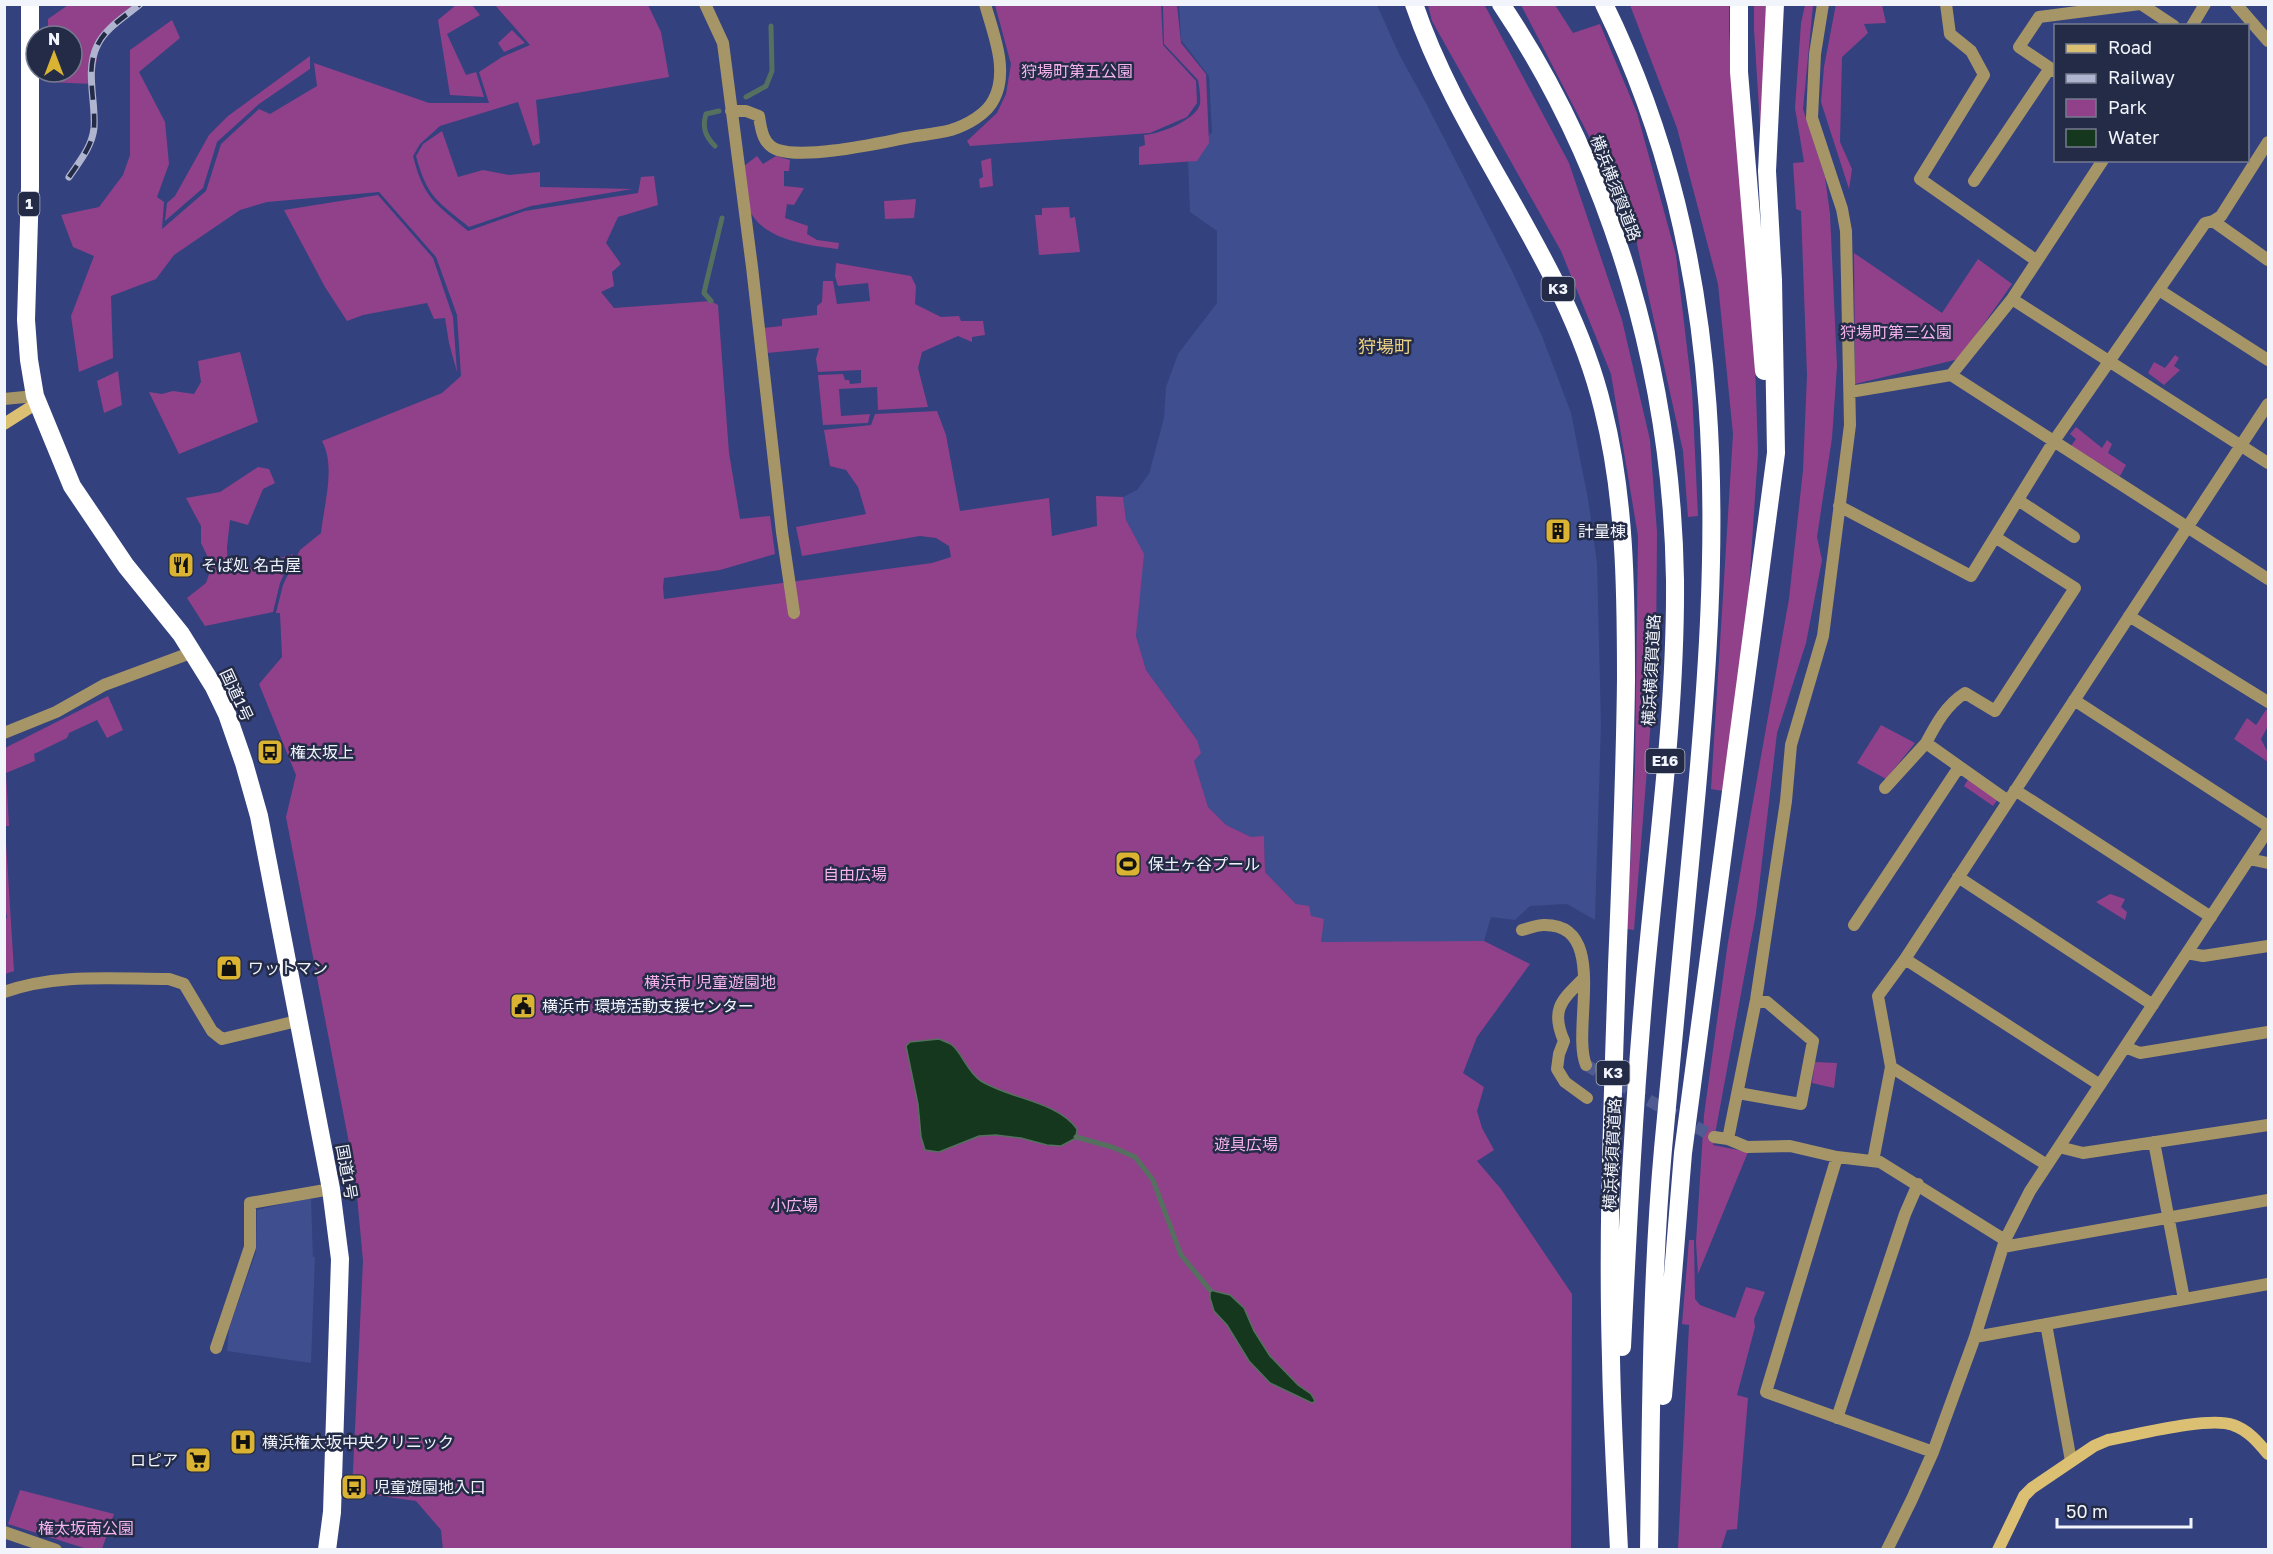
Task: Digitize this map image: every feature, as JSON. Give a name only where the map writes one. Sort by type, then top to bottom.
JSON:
[{"type":"highway","name":"国道1号","points":[[30,4],[30,187],[26,320],[29,360],[36,399],[72,486],[126,566],[181,634],[214,687],[227,714],[259,816],[331,1189],[339,1259],[332,1512],[327,1550]]},
{"type":"highway","name":"K3","points":[[1414,4],[1443,79],[1554,280],[1582,344],[1603,407],[1619,495],[1626,597],[1625,756],[1611,1148],[1610,1345],[1619,1550]]},
{"type":"highway","name":"横浜横須賀道路","points":[[1501,4],[1538,65],[1572,130],[1601,197],[1621,255],[1642,325],[1660,407],[1672,500],[1675,582],[1671,694],[1636,1072],[1630,1164],[1622,1355],[1619,1550]]},
{"type":"highway","name":"E16","points":[[1604,4],[1636,77],[1656,132],[1689,254],[1708,391],[1712,481],[1711,606],[1700,763],[1662,1154],[1652,1359],[1649,1550]]},
{"type":"highway","points":[[1739,4],[1739,72],[1766,394],[1766,452],[1757,595]]},
{"type":"highway","points":[[1649,1550],[1683,1153],[1776,453],[1773,280],[1767,171],[1775,4]]},
{"type":"street","points":[[705,4],[723,43],[752,267],[782,532],[794,613]]},
{"type":"street","points":[[731,111],[746,111],[759,116],[766,143],[776,150],[797,152],[858,147],[952,130],[979,116],[994,99],[999,81],[1000,58],[985,4]]},
{"type":"street","points":[[1728,1139],[1756,1000],[1786,801],[1791,745],[1823,636],[1850,425],[1846,231],[1842,209],[1812,118],[1815,54],[1823,4]]},
{"type":"street","points":[[1946,4],[1950,34],[1971,51],[1984,75],[1920,179],[2037,261]]},
{"type":"street","points":[[1974,181],[2053,70],[2019,47],[2039,17],[2141,4],[2171,24]]},
{"type":"street","points":[[2193,24],[2205,4]]},
{"type":"street","points":[[2236,4],[2268,41]]},
{"type":"street","points":[[1839,506],[1971,576],[2054,441],[2205,224],[2221,216],[2268,142]]},
{"type":"street","points":[[1850,392],[1951,375],[2012,299],[2102,162]]},
{"type":"street","points":[[2213,221],[2268,260]]},
{"type":"street","points":[[2159,290],[2268,360]]},
{"type":"street","points":[[2012,299],[2268,463]]},
{"type":"street","points":[[1951,375],[2268,579]]},
{"type":"street","points":[[4,399],[36,399]]},
{"type":"street","points":[[4,424],[36,399]]},
{"type":"street","points":[[1873,1161],[1891,1067],[1878,996],[1905,959],[2268,404]]},
{"type":"street","points":[[2018,500],[2074,537]]},
{"type":"street","points":[[1885,788],[1926,743],[1939,718],[1951,703],[1965,693],[1995,711],[2074,588],[1995,537]]},
{"type":"street","points":[[2129,615],[2268,702]]},
{"type":"street","points":[[4,733],[56,712],[104,685],[193,652]]},
{"type":"street","points":[[1887,1550],[1933,1452],[1975,1337],[2004,1243],[2030,1191],[2268,828],[2074,700]]},
{"type":"street","points":[[1926,743],[2008,801]]},
{"type":"street","points":[[1854,925],[1959,766]]},
{"type":"street","points":[[2015,790],[2211,917]]},
{"type":"street","points":[[2249,858],[2268,863]]},
{"type":"street","points":[[1958,877],[2153,1005]]},
{"type":"street","points":[[1522,930],[1543,925],[1559,927],[1571,934],[1580,946],[1584,978],[1582,1051],[1586,1065]]},
{"type":"street","points":[[2187,952],[2203,956],[2268,946]]},
{"type":"street","points":[[1905,959],[2100,1085]]},
{"type":"street","points":[[1584,978],[1563,999],[1557,1011],[1559,1029],[1564,1041],[1557,1069],[1565,1082],[1587,1098]]},
{"type":"street","points":[[4,992],[26,984],[52,979],[170,979],[184,984],[212,1030],[222,1040],[297,1021]]},
{"type":"street","points":[[1738,1093],[1801,1104],[1813,1041],[1767,1002],[1756,1000]]},
{"type":"street","points":[[2125,1047],[2140,1053],[2268,1032]]},
{"type":"street","points":[[1891,1067],[2047,1165]]},
{"type":"street","points":[[2059,1147],[2083,1153],[2268,1125]]},
{"type":"street","points":[[1714,1137],[1728,1139],[1747,1147],[1790,1146],[1880,1162],[1918,1184],[2004,1243],[2268,1200]]},
{"type":"street","points":[[2154,1142],[2184,1299]]},
{"type":"street","points":[[1837,1156],[1766,1392],[1933,1452]]},
{"type":"street","points":[[1837,1418],[1905,1214],[1918,1184]]},
{"type":"street","points":[[216,1348],[250,1247],[250,1203],[331,1189]]},
{"type":"street","points":[[1975,1337],[2268,1284]]},
{"type":"street","points":[[2046,1324],[2071,1461]]},
{"type":"street","points":[[1998,1550],[2024,1497],[2032,1488],[2094,1446],[2108,1440],[2213,1422],[2231,1424],[2247,1432],[2268,1454]]},
{"type":"street","points":[[4,1532],[39,1547],[56,1550]]},
{"type":"shaded area","points":[[1179,5],[1377,5],[1399,54],[1512,271],[1542,336],[1571,413],[1588,499],[1597,563],[1601,724],[1595,920],[1567,904],[1530,906],[1515,920],[1491,917],[1481,952],[1321,942],[1310,916],[1265,872],[1264,837],[1251,837],[1226,825],[1208,807],[1194,761],[1197,740],[1146,670],[1136,636],[1143,554],[1126,520],[1123,497],[1137,490],[1149,474],[1164,418],[1166,387],[1178,354],[1217,303],[1217,231],[1190,212],[1188,160],[1212,132],[1209,76],[1181,40]]},
{"type":"shaded area","points":[[311,1198],[313,1257],[315,1257],[311,1363],[227,1351],[229,1329],[256,1252],[257,1210]]},
{"type":"green space","points":[[1484,4],[1569,163],[1622,320],[1650,440],[1657,532],[1656,659],[1634,930],[1627,929],[1635,768],[1638,536],[1611,374],[1561,251],[1432,21],[1428,5]]},
{"type":"green space","points":[[1836,4],[1882,5],[1886,23],[1864,24],[1868,33],[1842,57],[1840,142],[1852,169],[1849,189],[1821,102],[1824,67]]},
{"type":"green space","points":[[68,5],[136,5],[100,38],[93,84],[84,84],[84,24],[48,24],[48,19]]},
{"type":"green space","points":[[456,5],[472,5],[480,15],[447,34],[466,75],[476,72],[484,97],[450,95],[438,20]]},
{"type":"green space","name":"横浜市 児童遊園地","points":[[495,5],[648,5],[661,32],[669,77],[536,100],[540,143],[533,146],[518,102],[440,126],[420,144],[413,156],[422,182],[432,199],[468,231],[525,211],[638,193],[641,177],[654,176],[658,205],[618,217],[606,243],[621,264],[612,272],[614,286],[601,292],[614,308],[711,301],[718,305],[729,453],[740,519],[770,516],[775,554],[720,570],[664,578],[664,599],[932,563],[951,557],[949,546],[936,538],[920,536],[802,556],[796,527],[866,514],[858,487],[846,470],[830,466],[824,430],[871,425],[875,414],[937,411],[946,435],[960,511],[1049,498],[1052,536],[1097,526],[1096,496],[1123,497],[1126,520],[1144,554],[1136,636],[1146,670],[1197,740],[1201,753],[1194,761],[1208,807],[1226,825],[1251,837],[1264,836],[1265,872],[1296,904],[1309,906],[1311,916],[1324,919],[1321,942],[1484,941],[1530,964],[1477,1037],[1463,1073],[1484,1087],[1477,1111],[1482,1128],[1494,1150],[1477,1161],[1501,1189],[1572,1294],[1571,1549],[443,1550],[441,1530],[416,1501],[352,1492],[363,1261],[355,1174],[286,817],[296,775],[259,684],[282,657],[280,613],[276,613],[283,585],[300,550],[321,533],[329,474],[326,451],[322,441],[442,393],[461,376],[457,315],[436,257],[379,192],[267,202],[240,210],[174,255],[156,279],[111,296],[113,358],[79,372],[71,316],[94,256],[73,247],[61,215],[99,207],[123,175],[130,155],[130,50],[172,20],[180,38],[139,72],[165,122],[169,164],[157,197],[164,202],[162,229],[206,191],[221,144],[259,109],[270,114],[317,86],[314,63],[429,103],[489,103],[479,72],[502,57],[530,45]]},
{"type":"green space","name":"狩場町第五公園","points":[[995,5],[1161,5],[1163,45],[1196,81],[1197,103],[1187,117],[1150,133],[970,146],[967,141],[997,113],[1006,94],[1011,64]]},
{"type":"green space","points":[[1163,5],[1177,5],[1181,43],[1206,74],[1209,143],[1197,161],[1139,165],[1139,147],[1145,145],[1144,135],[1168,129],[1185,121],[1200,104],[1198,80],[1164,44]]},
{"type":"green space","points":[[1521,5],[1555,5],[1573,33],[1600,24],[1637,113],[1676,255],[1692,390],[1698,516],[1688,517],[1683,451],[1631,217]]},
{"type":"green space","points":[[1630,5],[1729,5],[1743,219],[1754,334],[1758,452],[1749,588],[1723,791],[1711,789],[1733,434],[1718,284],[1677,128]]},
{"type":"green space","points":[[1754,5],[1767,5],[1761,142],[1754,29]]},
{"type":"green space","points":[[1805,5],[1813,5],[1803,109],[1825,177],[1830,214],[1837,366],[1832,438],[1817,537],[1822,560],[1806,643],[1777,733],[1756,913],[1713,1145],[1748,1152],[1698,1274],[1696,1242],[1704,1115],[1728,942],[1789,599],[1803,470],[1807,375],[1801,211],[1796,209],[1793,163],[1804,162],[1795,108],[1801,23]]},
{"type":"green space","points":[[512,30],[525,43],[504,52],[498,43]]},
{"type":"green space","points":[[310,56],[310,69],[259,104],[217,142],[203,188],[165,221],[167,203],[175,196],[209,135],[228,116]]},
{"type":"green space","points":[[442,131],[458,177],[483,170],[509,175],[540,172],[540,187],[632,189],[531,206],[469,227],[449,211],[429,190],[416,156],[423,144]]},
{"type":"green space","points":[[757,156],[763,164],[776,156],[790,160],[789,171],[784,171],[784,186],[804,188],[794,205],[787,204],[785,218],[808,226],[807,234],[817,240],[839,243],[838,249],[785,238],[761,225],[747,203],[745,189],[744,166]]},
{"type":"green space","points":[[991,158],[993,186],[980,188],[979,179],[983,177],[981,161]]},
{"type":"green space","points":[[378,195],[433,258],[453,317],[457,372],[445,318],[434,319],[427,303],[363,315],[347,321],[325,287],[284,210]]},
{"type":"green space","points":[[916,199],[914,218],[885,219],[884,201]]},
{"type":"green space","points":[[1069,207],[1070,218],[1075,217],[1080,252],[1039,255],[1035,215],[1042,215],[1042,208]]},
{"type":"green space","name":"狩場町第三公園","points":[[1854,253],[1942,313],[1978,259],[2012,284],[1959,359],[1855,384]]},
{"type":"green space","points":[[836,263],[911,276],[916,286],[915,304],[941,317],[959,316],[961,321],[983,321],[985,335],[972,337],[972,342],[958,336],[922,352],[918,368],[928,407],[878,410],[877,387],[839,389],[841,416],[870,414],[868,423],[823,425],[818,375],[843,374],[845,380],[849,380],[850,384],[861,383],[861,370],[818,372],[816,359],[819,348],[767,353],[763,328],[782,326],[782,319],[817,315],[817,306],[822,302],[823,281],[833,281],[837,304],[870,301],[868,283],[838,286],[835,276]]},
{"type":"green space","points":[[240,352],[258,422],[179,454],[149,392],[162,394],[173,391],[194,394],[201,382],[198,361]]},
{"type":"green space","points":[[2175,355],[2179,358],[2174,366],[2180,370],[2164,385],[2148,373],[2154,362],[2165,368]]},
{"type":"green space","points":[[118,371],[122,405],[104,413],[97,381]]},
{"type":"green space","points":[[2076,427],[2102,448],[2107,440],[2112,444],[2108,453],[2126,465],[2120,476],[2071,446],[2076,439],[2070,434]]},
{"type":"green space","points":[[258,467],[269,469],[275,483],[263,489],[248,525],[230,520],[227,547],[228,574],[293,554],[280,583],[273,612],[205,626],[187,598],[206,583],[212,566],[201,543],[201,526],[186,498],[220,492]]},
{"type":"green space","points":[[108,696],[123,730],[107,738],[97,720],[69,733],[67,738],[34,754],[35,761],[6,773],[9,826],[5,826],[14,971],[5,974],[4,919],[7,918],[4,902],[5,748]]},
{"type":"green space","points":[[2266,710],[2268,711],[2268,726],[2261,739],[2268,753],[2268,762],[2234,739],[2247,718],[2256,725]]},
{"type":"green space","points":[[1881,725],[1915,743],[1886,779],[1857,763]]},
{"type":"green space","points":[[1969,778],[1998,799],[1993,806],[1964,786]]},
{"type":"green space","points":[[2110,894],[2125,899],[2121,907],[2127,912],[2125,920],[2096,902]]},
{"type":"green space","points":[[1815,1062],[1837,1063],[1834,1088],[1812,1083]]},
{"type":"green space","points":[[1689,1240],[1694,1240],[1695,1299],[1700,1305],[1735,1318],[1746,1287],[1765,1292],[1754,1319],[1755,1327],[1737,1395],[1748,1398],[1737,1529],[1727,1530],[1721,1549],[1678,1549],[1689,1325],[1682,1324]]},
{"type":"green space","name":"権太坂南公園","points":[[20,1490],[114,1514],[102,1549],[87,1549],[8,1524]]},
{"type":"water","points":[[939,1039],[956,1049],[972,1073],[981,1081],[1058,1112],[1077,1129],[1076,1138],[1061,1146],[1021,1138],[996,1135],[979,1136],[939,1152],[925,1150],[906,1046],[910,1042]]},
{"type":"water","points":[[1210,1290],[1230,1295],[1244,1308],[1254,1331],[1270,1356],[1298,1385],[1311,1394],[1315,1401],[1312,1403],[1270,1383],[1249,1361],[1227,1325],[1214,1311]]},
{"type":"waterway","points":[[746,97],[766,86],[772,71],[771,26]]},
{"type":"waterway","points":[[715,146],[707,135],[704,123],[706,114],[719,111]]},
{"type":"waterway","points":[[711,301],[704,293],[722,218]]},
{"type":"waterway","points":[[1076,1137],[1112,1147],[1135,1157],[1153,1180],[1181,1255],[1210,1290]]},
{"type":"tunnel","points":[[1586,1065],[1714,1137]]},
{"type":"railway","points":[[69,177],[93,135],[92,66],[97,46],[110,28],[140,4]]},
{"type":"place","name":"計量棟","points":[[1558,531]]},
{"type":"place","name":"そば処 名古屋","points":[[181,565]]},
{"type":"place","name":"権太坂上","points":[[270,752]]},
{"type":"place","name":"保土ヶ谷プール","points":[[1128,864]]},
{"type":"place","name":"ワットマン","points":[[229,968]]},
{"type":"place","name":"横浜市 環境活動支援センター","points":[[523,1006]]},
{"type":"place","name":"横浜権太坂中央クリニック","points":[[243,1442]]},
{"type":"place","name":"ロピア","points":[[198,1460]]},
{"type":"place","name":"児童遊園地入口","points":[[354,1487]]},
{"type":"district","name":"狩場町","points":[[1385,347]]},
{"type":"park label","name":"自由広場","points":[[855,874]]},
{"type":"park label","name":"遊具広場","points":[[1246,1144]]},
{"type":"park label","name":"小広場","points":[[794,1205]]}]
